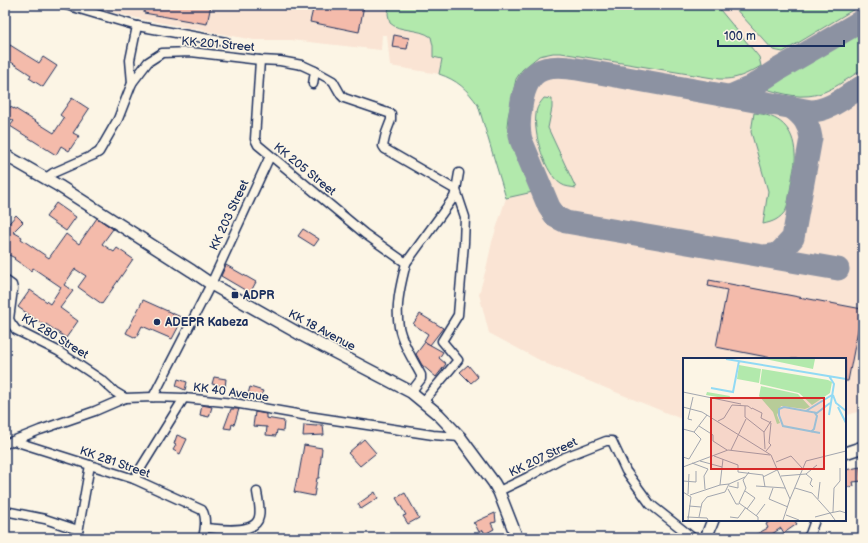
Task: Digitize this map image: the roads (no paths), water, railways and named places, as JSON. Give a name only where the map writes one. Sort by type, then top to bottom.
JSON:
[{"type":"main road","name":"KK 18 Avenue","points":[[5,155],[46,178],[211,284],[298,333],[411,392],[439,415],[460,437],[499,491],[517,538]]},
{"type":"main road","points":[[846,453],[863,447]]},
{"type":"main road","points":[[706,538],[713,521]]},
{"type":"street","points":[[66,5],[137,26],[226,42]]},
{"type":"street","points":[[132,83],[130,60],[137,26]]},
{"type":"street","name":"KK 201 Street","points":[[46,178],[53,173],[99,152],[118,119],[132,83],[148,62],[162,53],[191,52],[280,61],[302,65],[315,71],[333,81],[340,95],[344,98],[391,114],[392,120],[386,132],[383,146],[385,149],[456,190]]},
{"type":"street","name":"KK 205 Street","points":[[260,60],[255,139],[258,145],[365,234],[406,263]]},
{"type":"street","points":[[313,84],[315,71]]},
{"type":"street","name":"KK 203 Street","points":[[153,396],[211,284],[270,156]]},
{"type":"street","points":[[411,392],[421,379],[421,375],[402,336],[398,318],[399,293],[406,263],[450,204],[456,190],[459,173]]},
{"type":"street","points":[[423,402],[458,360],[442,341],[458,315],[465,216],[456,190]]},
{"type":"street","name":"KK 280 Street","points":[[5,280],[12,285],[13,289],[9,319],[16,330],[58,351],[103,380],[115,392],[125,398]]},
{"type":"street","name":"KK 40 Avenue","points":[[5,444],[95,411],[125,398],[153,396],[234,403],[433,435],[460,437]]},
{"type":"street","points":[[134,479],[184,398]]},
{"type":"street","name":"KK 281 Street","points":[[14,441],[134,479],[202,510],[204,512],[206,528]]},
{"type":"street","name":"KK 207 Street","points":[[499,491],[528,478],[560,459],[606,441],[612,441],[626,471],[650,504],[693,538]]},
{"type":"street","points":[[5,511],[45,519],[78,534],[90,465]]},
{"type":"street","points":[[203,538],[206,528],[230,530],[249,527],[257,522],[260,516],[257,492]]},
{"type":"street","points":[[807,538],[815,521]]},
{"type":"place","name":"ADPR","points":[[235,295]]},
{"type":"place","name":"ADEPR Kabeza","points":[[157,322]]}]
